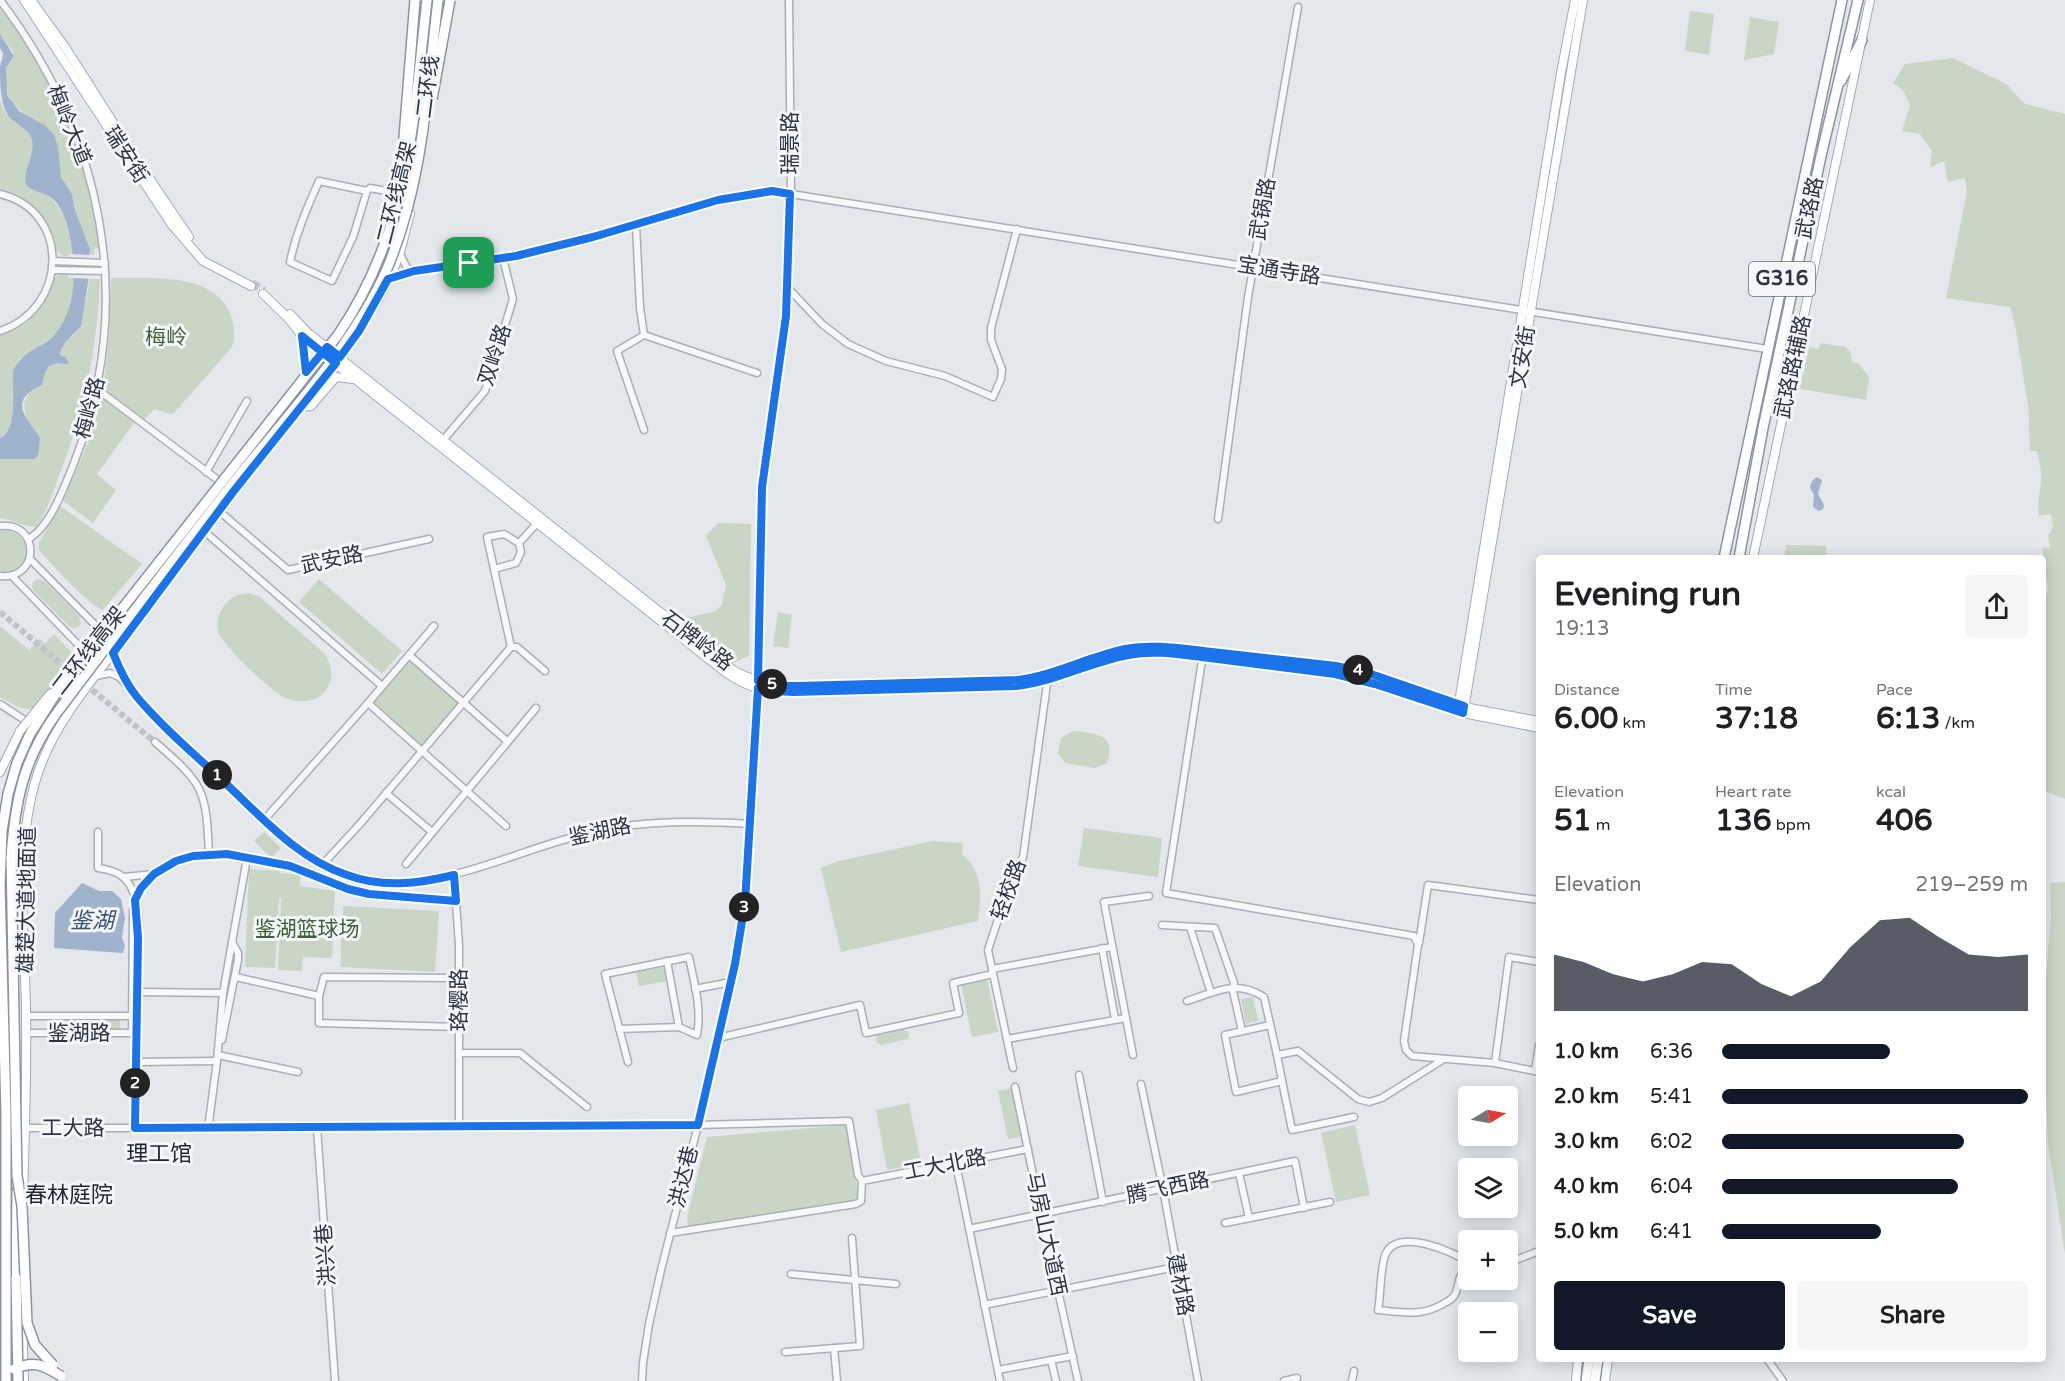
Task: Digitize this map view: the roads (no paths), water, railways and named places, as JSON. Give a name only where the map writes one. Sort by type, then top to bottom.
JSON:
[{"type":"highway","points":[[323,353],[370,271],[394,203],[406,130],[415,0]]},
{"type":"highway","name":"二环线高架","points":[[6,1381],[6,1113],[0,885],[2,831],[8,795],[17,763],[30,735],[58,690],[338,335],[361,298],[375,270],[397,209],[405,177],[413,129],[427,0]]},
{"type":"highway","name":"二环线","points":[[18,1381],[11,857],[19,794],[31,756],[44,732],[133,611],[319,376],[363,313],[379,284],[399,237],[412,186],[422,133],[440,0]]},
{"type":"highway","points":[[422,133],[430,110],[450,0]]},
{"type":"highway","name":"武珞路","points":[[1725,555],[1842,0]]},
{"type":"highway","name":"武珞路","points":[[1740,555],[1763,428],[1834,96],[1857,0]]},
{"type":"highway","points":[[1834,96],[1862,40]]},
{"type":"highway","points":[[17,1176],[22,1206],[27,1323],[35,1345],[62,1378]]},
{"type":"highway","points":[[0,1271],[6,1241]]},
{"type":"highway","points":[[1586,1381],[1589,1362]]},
{"type":"highway","points":[[1594,1381],[1597,1362]]},
{"type":"highway","points":[[0,1381],[11,1371],[30,1364],[42,1365],[62,1378]]},
{"type":"main road","name":"瑞安街","points":[[24,0],[172,225],[203,261],[251,285],[210,261],[201,253],[32,0]]},
{"type":"main road","points":[[0,918],[1,866],[16,774],[38,731],[89,656],[277,413],[306,372],[323,353],[363,284],[379,250],[397,193],[405,147],[422,0]]},
{"type":"main road","name":"雄楚大道地面道","points":[[24,1381],[21,1266],[26,1033],[23,865],[24,842],[37,776],[46,752],[62,724],[219,511],[338,360],[359,331],[388,279],[399,254],[414,201],[440,0]]},
{"type":"main road","name":"文安街","points":[[1461,709],[1510,445],[1526,311],[1559,84],[1575,0]]},
{"type":"main road","name":"文安街","points":[[1526,311],[1583,0]]},
{"type":"main road","name":"武珞路辅路","points":[[1754,555],[1870,0]]},
{"type":"main road","points":[[264,293],[288,311],[323,353],[302,336],[264,293]]},
{"type":"main road","points":[[302,336],[306,372]]},
{"type":"main road","name":"石牌岭路","points":[[323,353],[338,360],[444,439],[539,520]]},
{"type":"main road","name":"石牌岭路","points":[[338,360],[356,379],[719,660],[758,684],[780,686],[892,685],[1018,680],[1048,677],[1094,658],[1132,648],[1161,646],[1203,654],[1336,666],[1374,675],[1461,709],[1536,727]]},
{"type":"main road","points":[[301,407],[311,406],[336,377],[356,379]]},
{"type":"main road","points":[[0,772],[20,731],[50,694],[58,690]]},
{"type":"main road","name":"石牌岭路","points":[[1461,709],[1536,721]]},
{"type":"main road","points":[[1,866],[23,865]]},
{"type":"main road","points":[[1576,1381],[1578,1362]]},
{"type":"main road","points":[[1605,1381],[1608,1362]]},
{"type":"street","name":"梅岭大道","points":[[0,0],[42,62],[70,118],[95,194],[105,262]]},
{"type":"street","name":"瑞景路","points":[[758,684],[762,487],[786,316],[790,194],[789,0]]},
{"type":"street","name":"武锅路","points":[[1218,519],[1253,267],[1298,7]]},
{"type":"street","points":[[367,191],[353,237],[332,281],[290,262],[304,213],[320,181],[367,191],[370,188],[397,193]]},
{"type":"street","name":"宝通寺路","points":[[388,279],[414,271],[503,258],[593,237],[718,200],[772,191],[1767,349]]},
{"type":"street","points":[[0,194],[18,201],[38,217],[49,241],[53,261],[53,270],[46,291],[36,308],[22,321],[0,331]]},
{"type":"street","points":[[636,225],[640,308],[644,335]]},
{"type":"street","points":[[787,287],[822,324],[848,344],[886,361],[945,376],[993,397],[1001,379],[1002,369],[991,340],[992,328],[1017,229]]},
{"type":"street","points":[[399,254],[407,268],[414,271]]},
{"type":"street","name":"双岭路","points":[[444,439],[485,390],[513,299],[503,258]]},
{"type":"street","points":[[53,261],[105,262]]},
{"type":"street","name":"梅岭路","points":[[28,539],[37,534],[42,527],[69,474],[97,389],[104,342],[105,262]]},
{"type":"street","points":[[53,270],[105,271]]},
{"type":"street","points":[[644,429],[617,351],[644,335],[757,373]]},
{"type":"street","points":[[97,389],[222,483]]},
{"type":"street","points":[[206,472],[247,401]]},
{"type":"street","name":"武安路","points":[[219,511],[288,570],[429,539]]},
{"type":"street","points":[[519,543],[539,520]]},
{"type":"street","points":[[0,526],[16,527],[28,539],[31,549],[30,559],[23,570],[12,576],[0,576]]},
{"type":"street","points":[[204,531],[382,686]]},
{"type":"street","points":[[494,569],[516,562],[521,552],[519,543],[504,534],[487,537],[511,647]]},
{"type":"street","points":[[30,559],[105,635]]},
{"type":"street","points":[[12,576],[89,656]]},
{"type":"street","points":[[264,820],[434,626]]},
{"type":"street","points":[[322,865],[511,647],[517,647],[545,671]]},
{"type":"street","points":[[113,653],[135,695]]},
{"type":"street","points":[[1203,654],[1166,893],[1410,934],[1414,936],[1418,945]]},
{"type":"street","points":[[409,655],[507,741]]},
{"type":"street","points":[[96,676],[115,674],[135,695]]},
{"type":"street","name":"轻校路","points":[[1013,1068],[988,950],[1004,901],[1023,857],[1048,677]]},
{"type":"street","name":"洪达巷","points":[[642,1381],[649,1324],[731,982],[745,903],[758,684]]},
{"type":"street","name":"鉴湖路","points":[[135,695],[181,742],[303,854],[322,865],[352,877],[386,883],[417,882],[454,875],[579,835],[619,826],[663,821],[750,824]]},
{"type":"street","points":[[368,703],[506,826]]},
{"type":"street","points":[[0,704],[38,731]]},
{"type":"street","points":[[406,864],[536,708]]},
{"type":"street","points":[[155,742],[184,768],[196,783],[203,797],[208,824],[209,854]]},
{"type":"street","points":[[386,792],[432,832]]},
{"type":"street","points":[[98,832],[98,868],[113,871],[124,877],[135,900]]},
{"type":"street","points":[[135,900],[141,888],[154,874],[183,859],[209,854],[290,866],[348,889],[369,894],[456,901]]},
{"type":"street","points":[[208,1128],[218,1057],[223,993],[247,858]]},
{"type":"street","points":[[124,877],[154,874]]},
{"type":"street","name":"珞樱路","points":[[454,875],[459,978],[459,1126]]},
{"type":"street","points":[[1536,900],[1428,885],[1404,1046],[1412,1056],[1495,1063],[1536,1072]]},
{"type":"street","points":[[1133,1055],[1104,902],[1149,896]]},
{"type":"street","name":"鉴湖路","points":[[134,1016],[138,938],[135,900]]},
{"type":"street","name":"鉴湖路","points":[[133,1128],[133,919],[135,900]]},
{"type":"street","points":[[1162,925],[1215,928],[1234,982],[1242,1031]]},
{"type":"street","points":[[1190,927],[1211,993]]},
{"type":"street","points":[[218,1057],[236,977],[238,956],[232,942]]},
{"type":"street","points":[[718,1038],[860,1005],[866,1033],[960,1013],[953,983],[993,972],[1112,947]]},
{"type":"street","points":[[1102,948],[1115,1019]]},
{"type":"street","points":[[619,1029],[679,1027],[698,1034],[695,989],[689,957],[605,974],[619,1029],[628,1062]]},
{"type":"street","points":[[1495,1063],[1509,957],[1536,962]]},
{"type":"street","points":[[667,961],[679,1027]]},
{"type":"street","points":[[236,977],[320,996]]},
{"type":"street","points":[[459,978],[324,977],[320,996],[319,1023],[459,1027]]},
{"type":"street","points":[[695,989],[731,982]]},
{"type":"street","points":[[1187,1001],[1233,987],[1248,988],[1264,996],[1292,1130],[1354,1117]]},
{"type":"street","points":[[136,992],[223,993]]},
{"type":"street","name":"鉴湖路","points":[[26,1016],[134,1016]]},
{"type":"street","points":[[1007,1040],[1126,1018]]},
{"type":"street","points":[[1270,1025],[1225,1035],[1236,1092],[1282,1080]]},
{"type":"street","name":"鉴湖路","points":[[26,1033],[134,1033]]},
{"type":"street","name":"鉴湖路","points":[[133,1128],[136,1062],[134,1033]]},
{"type":"street","points":[[1277,1055],[1298,1051],[1359,1099],[1369,1102],[1382,1098],[1445,1059]]},
{"type":"street","points":[[459,1053],[520,1053],[587,1107]]},
{"type":"street","points":[[136,1062],[218,1057],[298,1072]]},
{"type":"street","points":[[1079,1075],[1103,1202]]},
{"type":"street","name":"建材路","points":[[1141,1084],[1163,1189],[1198,1381]]},
{"type":"street","name":"马房山大道西","points":[[1015,1087],[1078,1381]]},
{"type":"street","name":"工大路","points":[[25,1128],[698,1125],[849,1121],[858,1175],[862,1181]]},
{"type":"street","name":"洪兴巷","points":[[316,1128],[335,1381]]},
{"type":"street","name":"工大北路","points":[[862,1181],[1028,1149]]},
{"type":"street","name":"腾飞西路","points":[[969,1229],[1295,1161],[1304,1208]]},
{"type":"street","points":[[956,1164],[1000,1381]]},
{"type":"street","points":[[1239,1173],[1249,1218]]},
{"type":"street","points":[[670,1233],[856,1204],[861,1200],[862,1181]]},
{"type":"street","points":[[1225,1223],[1330,1202]]},
{"type":"street","points":[[785,1352],[860,1346],[852,1238]]},
{"type":"street","points":[[1458,1255],[1432,1245],[1401,1243],[1390,1247],[1385,1256],[1378,1310],[1408,1314],[1433,1310],[1454,1297],[1458,1290]]},
{"type":"street","points":[[1518,1259],[1536,1252]]},
{"type":"street","points":[[984,1305],[1176,1267]]},
{"type":"street","points":[[791,1274],[896,1284]]},
{"type":"street","points":[[834,1348],[837,1381]]},
{"type":"street","points":[[998,1370],[1073,1356]]},
{"type":"street","points":[[1051,1360],[1056,1381]]},
{"type":"street","points":[[1769,1362],[1783,1381]]},
{"type":"street","points":[[1352,1381],[1354,1371]]},
{"type":"street","points":[[1284,1381],[1297,1378]]},
{"type":"water","points":[[0,34],[14,56],[6,68],[7,95],[19,111],[46,126],[54,135],[58,147],[61,177],[72,194],[75,210],[90,249],[88,283],[81,326],[64,344],[60,352],[69,364],[57,363],[49,366],[42,385],[30,392],[22,404],[25,416],[40,438],[38,456],[34,459],[0,459],[0,438],[6,434],[12,418],[13,371],[16,365],[23,357],[54,335],[67,313],[72,296],[72,251],[70,235],[60,208],[53,199],[26,184],[25,179],[33,145],[31,136],[10,118],[2,101],[0,66],[3,53],[0,48]]},
{"type":"water","points":[[1817,477],[1822,480],[1818,494],[1824,505],[1819,511],[1813,507],[1814,495],[1810,487],[1812,481]]},
{"type":"water","name":"鉴湖","points":[[82,883],[99,891],[112,891],[121,899],[125,918],[122,937],[125,946],[123,953],[54,948],[55,913]]},
{"type":"tunnel","points":[[252,283],[264,291]]},
{"type":"tunnel","points":[[0,612],[73,674]]},
{"type":"tunnel","points":[[85,684],[155,742]]},
{"type":"district","name":"理工馆","points":[[159,1154]]},
{"type":"district","name":"春林庭院","points":[[69,1195]]},
{"type":"park label","name":"梅岭","points":[[166,337]]},
{"type":"park label","name":"鉴湖篮球场","points":[[307,929]]}]
